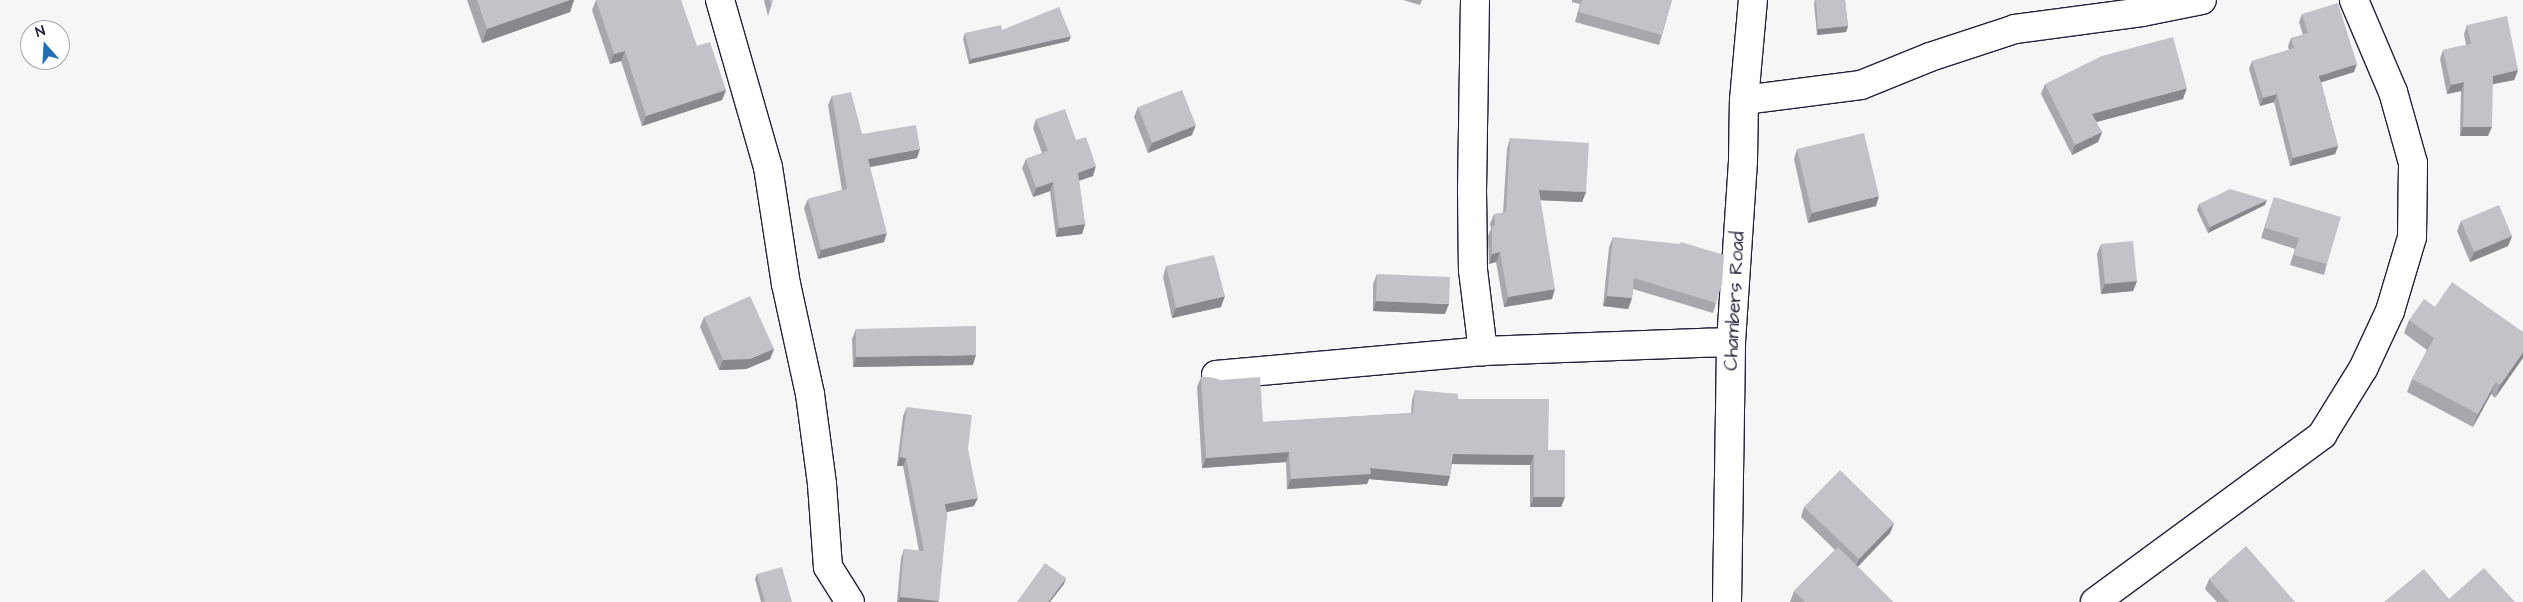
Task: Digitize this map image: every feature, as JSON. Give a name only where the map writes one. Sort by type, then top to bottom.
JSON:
[{"type":"street","points":[[720,0],[768,167],[786,284],[810,394],[822,484],[828,567],[850,602]]},
{"type":"street","points":[[1474,0],[1473,270],[1483,351]]},
{"type":"street","name":"Chambers Road","points":[[1727,602],[1731,342],[1743,161],[1744,100],[1753,0]]},
{"type":"street","points":[[1744,100],[1861,85],[1930,56],[2015,30],[2142,12],[2202,0]]},
{"type":"street","points":[[2095,602],[2322,435],[2363,369],[2390,311],[2412,237],[2413,163],[2393,92],[2354,0]]},
{"type":"street","points":[[1216,375],[1483,351],[1731,342]]},
{"type":"building","points":[[477,0],[570,0],[487,29]]},
{"type":"building","points":[[596,0],[681,0],[697,46],[710,42],[726,90],[646,116],[625,51],[614,54]]},
{"type":"building","points":[[1582,0],[1672,0],[1662,35],[1579,12]]},
{"type":"building","points":[[1816,0],[1845,0],[1848,26],[1818,29]]},
{"type":"building","points":[[2338,3],[2357,64],[2319,76],[2338,146],[2293,158],[2277,94],[2263,98],[2252,61],[2294,48],[2291,38],[2308,33],[2302,14]]},
{"type":"building","points":[[1059,7],[1071,36],[971,59],[965,33],[1001,25],[1002,30]]},
{"type":"building","points":[[2507,16],[2518,70],[2493,76],[2492,127],[2463,127],[2464,82],[2451,85],[2443,50],[2471,44],[2467,25]]},
{"type":"building","points":[[2173,37],[2187,88],[2092,114],[2102,132],[2075,145],[2045,84],[2102,56]]},
{"type":"building","points":[[1182,90],[1196,125],[1152,143],[1138,107]]},
{"type":"building","points":[[851,92],[862,134],[916,125],[920,149],[868,159],[887,233],[821,250],[808,199],[847,189],[832,96]]},
{"type":"building","points":[[1065,109],[1076,140],[1086,137],[1096,166],[1078,173],[1085,224],[1059,228],[1053,182],[1036,188],[1026,159],[1048,151],[1036,119]]},
{"type":"building","points":[[1864,133],[1879,196],[1812,213],[1797,149]]},
{"type":"building","points":[[1510,138],[1589,143],[1586,192],[1539,190],[1555,289],[1508,297],[1500,252],[1492,254],[1492,226],[1495,225],[1494,214],[1506,212]]},
{"type":"building","points":[[2230,189],[2267,200],[2210,227],[2199,204]]},
{"type":"building","points":[[2274,197],[2341,217],[2327,264],[2294,255],[2299,238],[2265,228]]},
{"type":"building","points":[[2499,205],[2512,236],[2474,252],[2461,221]]},
{"type":"building","points":[[1613,237],[1680,244],[1681,242],[1724,255],[1722,284],[1716,303],[1634,278],[1632,298],[1607,296]]},
{"type":"building","points":[[2133,241],[2137,281],[2105,284],[2101,244]]},
{"type":"building","points":[[1214,255],[1225,296],[1176,308],[1166,266]]},
{"type":"building","points":[[1377,274],[1450,277],[1449,304],[1376,301]]},
{"type":"building","points":[[2452,282],[2523,332],[2523,352],[2500,385],[2496,382],[2478,414],[2412,379],[2434,338],[2409,320],[2424,299],[2435,307]]},
{"type":"building","points":[[750,296],[774,349],[750,359],[723,360],[704,317]]},
{"type":"building","points":[[976,326],[976,355],[856,357],[856,329]]},
{"type":"building","points":[[1201,377],[1221,380],[1260,377],[1263,422],[1413,413],[1415,390],[1458,394],[1458,399],[1549,399],[1548,450],[1565,450],[1565,497],[1534,497],[1534,455],[1453,454],[1450,476],[1370,468],[1371,474],[1291,479],[1289,452],[1206,458]]},
{"type":"building","points":[[907,407],[972,415],[968,449],[978,498],[945,504],[947,516],[939,601],[900,597],[904,549],[924,551],[906,458],[900,457]]},
{"type":"building","points":[[1840,470],[1894,523],[1859,559],[1804,507]]},
{"type":"building","points":[[2246,546],[2295,602],[2229,602],[2209,579]]},
{"type":"building","points":[[1838,547],[1893,602],[1805,602],[1794,591]]},
{"type":"building","points":[[1045,563],[1066,578],[1048,602],[1017,602]]},
{"type":"building","points":[[782,567],[792,602],[765,602],[757,574]]},
{"type":"building","points":[[2484,568],[2515,602],[2384,602],[2424,569],[2449,599]]}]
